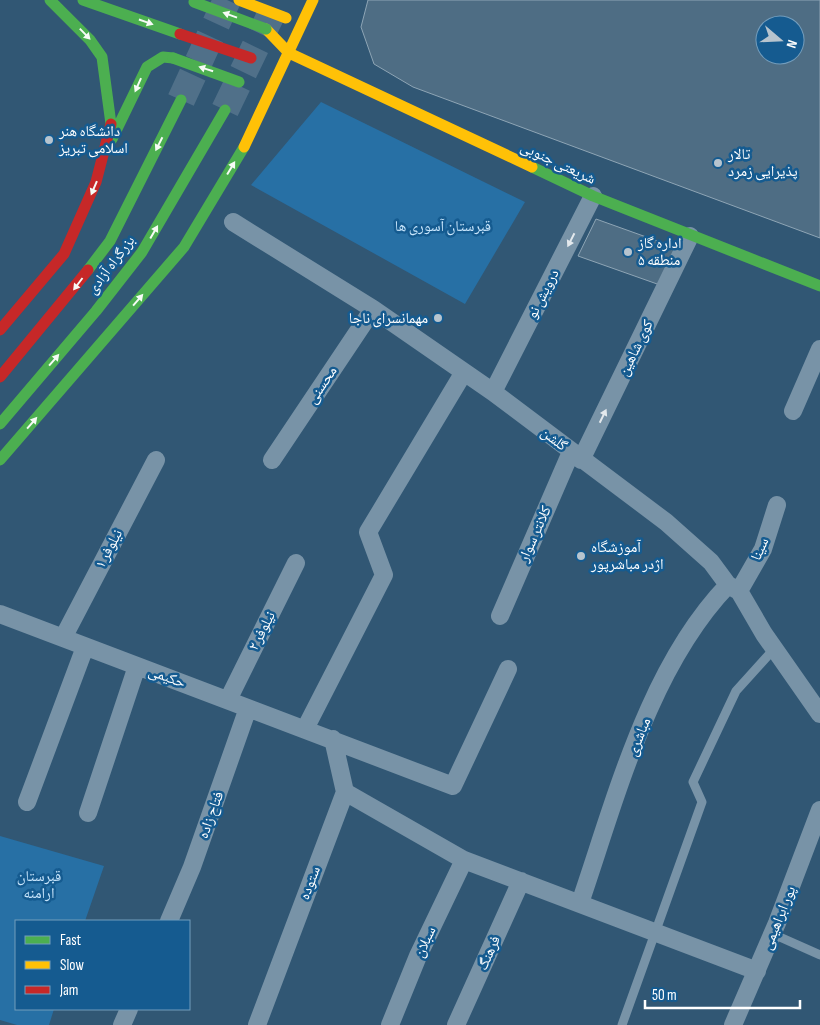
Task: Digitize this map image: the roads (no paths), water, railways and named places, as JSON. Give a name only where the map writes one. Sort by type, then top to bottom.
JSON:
[{"type":"main road","points":[[0,330],[64,254],[96,182],[111,130],[108,83],[102,57],[90,40],[50,0]]},
{"type":"main road","points":[[83,0],[180,34],[260,57],[289,53]]},
{"type":"main road","points":[[238,0],[302,25]]},
{"type":"main road","points":[[0,460],[184,247],[251,135],[313,0]]},
{"type":"main road","points":[[191,1],[266,29],[289,53]]},
{"type":"main road","name":"شریعتی جنوبی","points":[[289,53],[593,196],[820,286]]},
{"type":"main road","points":[[105,153],[147,67],[163,57],[173,58],[224,74],[241,86]]},
{"type":"main road","name":"بزرگراه آزادی","points":[[0,377],[64,302],[110,241],[181,100]]},
{"type":"main road","points":[[248,106],[251,135]]},
{"type":"main road","name":"بزرگراه آزادی","points":[[0,424],[96,311],[142,252],[225,110]]},
{"type":"street","name":"درویش نو","points":[[493,392],[593,196]]},
{"type":"street","name":"گلشن","points":[[233,222],[373,309],[493,392],[666,522],[711,562],[734,588],[820,714]]},
{"type":"street","name":"کوی شاهین","points":[[576,456],[690,236]]},
{"type":"street","name":"محسنی","points":[[272,460],[373,309]]},
{"type":"street","points":[[793,411],[820,349]]},
{"type":"street","points":[[305,729],[384,575],[368,532],[464,372]]},
{"type":"street","name":"کلانتر سوار","points":[[500,616],[576,456]]},
{"type":"street","name":"نیلوفر ۱","points":[[63,638],[156,460]]},
{"type":"street","name":"سینا","points":[[734,588],[762,549],[777,505]]},
{"type":"street","name":"نیلوفر ۲","points":[[228,700],[296,563]]},
{"type":"street","name":"مباشری","points":[[580,904],[633,752],[652,707],[692,630],[711,603],[734,588]]},
{"type":"street","name":"حکیمی","points":[[0,614],[453,786],[508,669]]},
{"type":"street","points":[[27,802],[85,647]]},
{"type":"street","points":[[88,814],[137,666]]},
{"type":"street","name":"فتاح زاده","points":[[169,920],[195,858],[248,708]]},
{"type":"street","points":[[333,740],[345,792],[464,860],[757,971]]},
{"type":"street","name":"ستوده","points":[[258,1025],[345,792]]},
{"type":"street","name":"پور ابراهیمی","points":[[733,1025],[773,934],[820,810]]},
{"type":"street","name":"سبلان","points":[[390,1025],[418,956],[464,860]]},
{"type":"street","name":"فرهنگ","points":[[456,1025],[521,881]]},
{"type":"street","points":[[122,1025],[128,1010]]},
{"type":"lane","points":[[622,1025],[702,802],[693,782],[736,691],[774,649]]},
{"type":"lane","points":[[773,934],[820,955]]},
{"type":"tunnel","points":[[181,100],[227,0]]},
{"type":"tunnel","points":[[225,110],[278,0]]},
{"type":"place","name":"دانشگاه هنر اسلامی تبریز","points":[[49,140]]},
{"type":"place","name":"تالار پذیرایی زمرد","points":[[718,163]]},
{"type":"place","name":"اداره گاز منطقه ۵","points":[[628,252]]},
{"type":"place","name":"مهمانسرای ناجا","points":[[438,318]]},
{"type":"place","name":"آموزشگاه اژدر مباشرپور","points":[[581,556]]},
{"type":"park label","name":"قبرستان آسوری ها","points":[[443,226]]},
{"type":"park label","name":"قبرستان ارامنه","points":[[39,884]]}]
